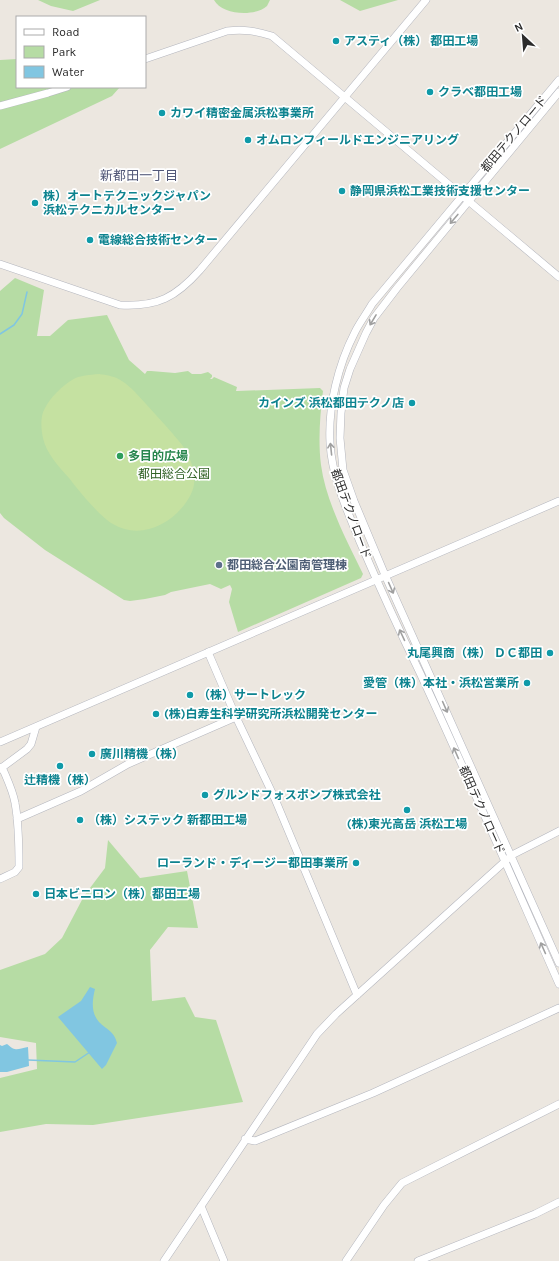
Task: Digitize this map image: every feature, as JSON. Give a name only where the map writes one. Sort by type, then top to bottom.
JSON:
[{"type":"street","points":[[0,264],[115,304],[132,305],[157,302],[184,288],[426,0]]},
{"type":"street","points":[[146,60],[227,31],[239,29],[254,30],[272,36],[559,277]]},
{"type":"street","name":"都田テクノロード","points":[[559,80],[372,304],[355,332],[343,361],[335,387],[330,435],[331,456],[334,472],[350,517],[376,580],[559,984]]},
{"type":"street","points":[[0,106],[64,88]]},
{"type":"street","name":"都田テクノロード","points":[[559,92],[468,201],[374,318],[358,348],[344,388],[340,413],[340,438],[343,470],[354,501],[385,575],[512,855],[559,963]]},
{"type":"street","points":[[0,742],[559,501]]},
{"type":"street","points":[[208,652],[236,717],[275,799],[357,995]]},
{"type":"street","points":[[17,819],[82,791],[128,764],[236,717]]},
{"type":"street","points":[[0,878],[19,869],[17,819],[13,796],[1,768],[27,749],[36,727]]},
{"type":"street","points":[[164,1261],[317,1034],[336,1014],[512,855],[559,831]]},
{"type":"street","points":[[246,1139],[255,1141],[366,1096],[559,1008]]},
{"type":"street","points":[[346,1261],[384,1205],[402,1183],[556,1106]]},
{"type":"street","points":[[418,1261],[535,1214],[559,1202]]},
{"type":"street","points":[[200,1206],[224,1261]]},
{"type":"green space","points":[[38,0],[100,0],[73,11],[51,6]]},
{"type":"green space","points":[[214,0],[270,0],[267,6],[262,10],[239,13],[224,9]]},
{"type":"green space","points":[[340,0],[398,0],[360,11]]},
{"type":"green space","points":[[16,59],[16,88],[119,88],[112,96],[0,149],[0,60]]},
{"type":"green space","name":"都田総合公園","points":[[15,278],[44,290],[37,336],[50,336],[68,320],[107,315],[129,360],[145,374],[147,371],[175,373],[188,371],[192,374],[208,372],[212,375],[210,379],[214,377],[237,387],[236,391],[320,388],[323,391],[320,418],[320,456],[327,493],[344,535],[363,574],[361,578],[238,632],[229,602],[232,589],[230,585],[221,589],[210,584],[145,599],[130,601],[124,600],[45,550],[4,518],[0,513],[0,291]]},
{"type":"green space","name":"多目的広場","points":[[99,374],[118,379],[130,387],[180,442],[191,461],[194,472],[194,483],[191,494],[185,504],[168,520],[147,530],[136,531],[124,529],[113,524],[102,516],[57,464],[47,449],[43,438],[41,423],[43,411],[53,396],[75,378]]},
{"type":"green space","points":[[108,840],[140,878],[187,871],[198,928],[168,927],[150,950],[152,1001],[185,997],[195,1017],[216,1020],[243,1102],[93,1125],[46,1124],[0,1132],[0,1078],[37,1069],[36,1043],[0,1037],[0,970],[45,954],[62,938],[84,896],[105,868]]},
{"type":"water","points":[[90,987],[95,989],[93,1011],[96,1018],[112,1033],[117,1043],[106,1065],[102,1069],[58,1017],[81,1001]]},
{"type":"water","points":[[7,1044],[15,1049],[28,1047],[29,1066],[7,1072],[0,1072],[0,1045],[2,1046]]},
{"type":"waterway","points":[[0,334],[14,325],[22,314],[27,292]]},
{"type":"waterway","points":[[28,1060],[75,1062],[90,1052]]},
{"type":"place","name":"アスティ（株） 都田工場","points":[[336,41]]},
{"type":"place","name":"クラベ都田工場","points":[[430,92]]},
{"type":"place","name":"カワイ精密金属浜松事業所","points":[[162,113]]},
{"type":"place","name":"オムロンフィールドエンジニアリング","points":[[248,140]]},
{"type":"place","name":"静岡県浜松工業技術支援センター","points":[[342,191]]},
{"type":"place","name":"株）オートテクニックジャパン 浜松テクニカルセンター","points":[[35,203]]},
{"type":"place","name":"電線総合技術センター","points":[[90,240]]},
{"type":"place","name":"カインズ 浜松都田テクノ店","points":[[412,403]]},
{"type":"place","name":"多目的広場","points":[[120,456]]},
{"type":"place","name":"都田総合公園南管理棟","points":[[219,565]]},
{"type":"place","name":"丸尾興商（株） ＤＣ都田","points":[[550,653]]},
{"type":"place","name":"愛管（株）本社・浜松営業所","points":[[527,683]]},
{"type":"place","name":"（株）サートレック","points":[[190,695]]},
{"type":"place","name":"(株)白寿生科学研究所浜松開発センター","points":[[156,714]]},
{"type":"place","name":"廣川精機（株）","points":[[92,754]]},
{"type":"place","name":"辻精機（株）","points":[[60,766]]},
{"type":"place","name":"グルンドフォスポンプ株式会社","points":[[205,795]]},
{"type":"place","name":"(株)東光高岳 浜松工場","points":[[407,810]]},
{"type":"place","name":"（株）システック 新都田工場","points":[[80,820]]},
{"type":"place","name":"ローランド・ディージー都田事業所","points":[[356,863]]},
{"type":"place","name":"日本ビニロン（株）都田工場","points":[[36,894]]},
{"type":"district","name":"新都田一丁目","points":[[139,175]]}]
